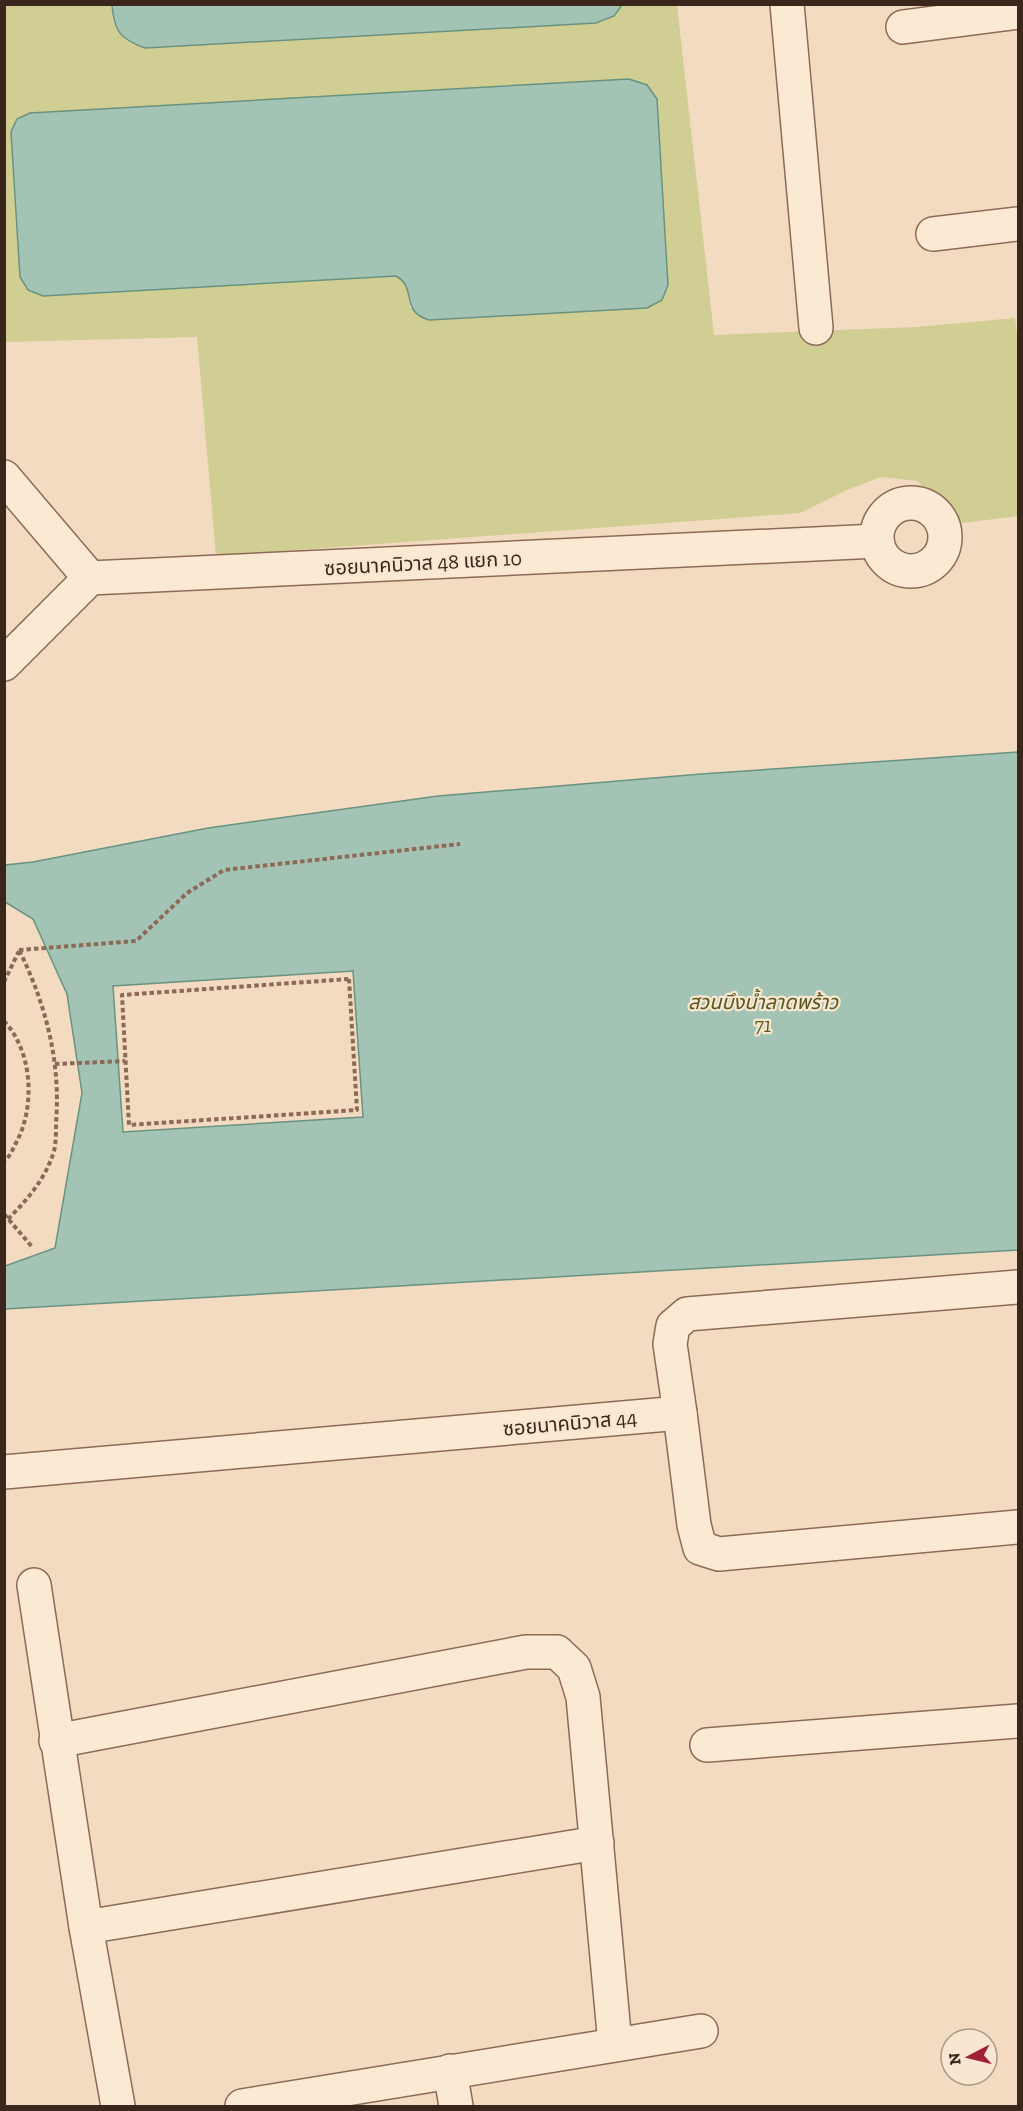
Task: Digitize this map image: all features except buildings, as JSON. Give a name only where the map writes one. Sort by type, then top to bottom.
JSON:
[{"type":"street","points":[[787,4],[816,328]]},
{"type":"street","points":[[903,27],[1018,12]]},
{"type":"street","points":[[933,234],[1018,224]]},
{"type":"street","points":[[4,477],[90,578],[4,664]]},
{"type":"street","name":"ซอยนาคนิวาส 48 แยก 10","points":[[90,578],[877,541]]},
{"type":"street","points":[[1018,1287],[687,1314],[673,1326],[670,1344],[694,1525],[700,1548],[719,1554],[1018,1527]]},
{"type":"street","name":"ซอยนาคนิวาส 44","points":[[4,1472],[680,1413]]},
{"type":"street","points":[[34,1585],[56,1741],[118,2106]]},
{"type":"street","points":[[56,1741],[526,1652],[557,1652],[574,1668],[583,1697],[615,2044]]},
{"type":"street","points":[[707,1745],[1018,1721]]},
{"type":"street","points":[[86,1927],[597,1843]]},
{"type":"street","points":[[242,2106],[701,2031]]},
{"type":"street","points":[[450,2071],[456,2106]]},
{"type":"path","points":[[19,950],[136,941],[187,893],[224,870],[460,844]]},
{"type":"path","points":[[4,982],[19,950]]},
{"type":"path","points":[[8,1219],[35,1190],[54,1150],[57,1114],[55,1064],[35,981],[19,950]]},
{"type":"path","points":[[349,979],[357,1110],[129,1125],[122,1061],[122,995],[349,979]]},
{"type":"path","points":[[4,1022],[14,1031],[28,1074],[26,1123],[4,1161]]},
{"type":"path","points":[[55,1064],[122,1061]]},
{"type":"path","points":[[4,1214],[33,1248]]},
{"type":"shaded area","points":[[112,4],[622,5],[614,16],[596,23],[145,48],[120,33],[114,21]]},
{"type":"shaded area","points":[[4,5],[112,5],[113,22],[145,48],[596,23],[614,16],[622,5],[677,5],[714,335],[917,327],[1015,318],[1018,343],[1018,516],[948,525],[918,481],[881,477],[847,490],[800,513],[216,556],[197,337],[5,342]],"holes":[[[17,119],[647,308],[410,308],[407,286],[396,276],[43,296]]]},
{"type":"shaded area","points":[[629,79],[647,85],[657,99],[668,285],[662,300],[647,308],[429,320],[414,311],[403,281],[396,276],[43,296],[28,290],[20,277],[11,132],[17,119],[30,113]]},
{"type":"shaded area","name":"สวนบึงน้ำลาดพร้าว 71","points":[[1018,752],[1018,1250],[5,1309],[5,1266],[55,1248],[82,1093],[67,994],[33,919],[5,902],[5,865],[33,862],[208,828],[438,796],[701,774]],"holes":[[[353,971],[363,1117],[123,1132],[113,986]]]}]
